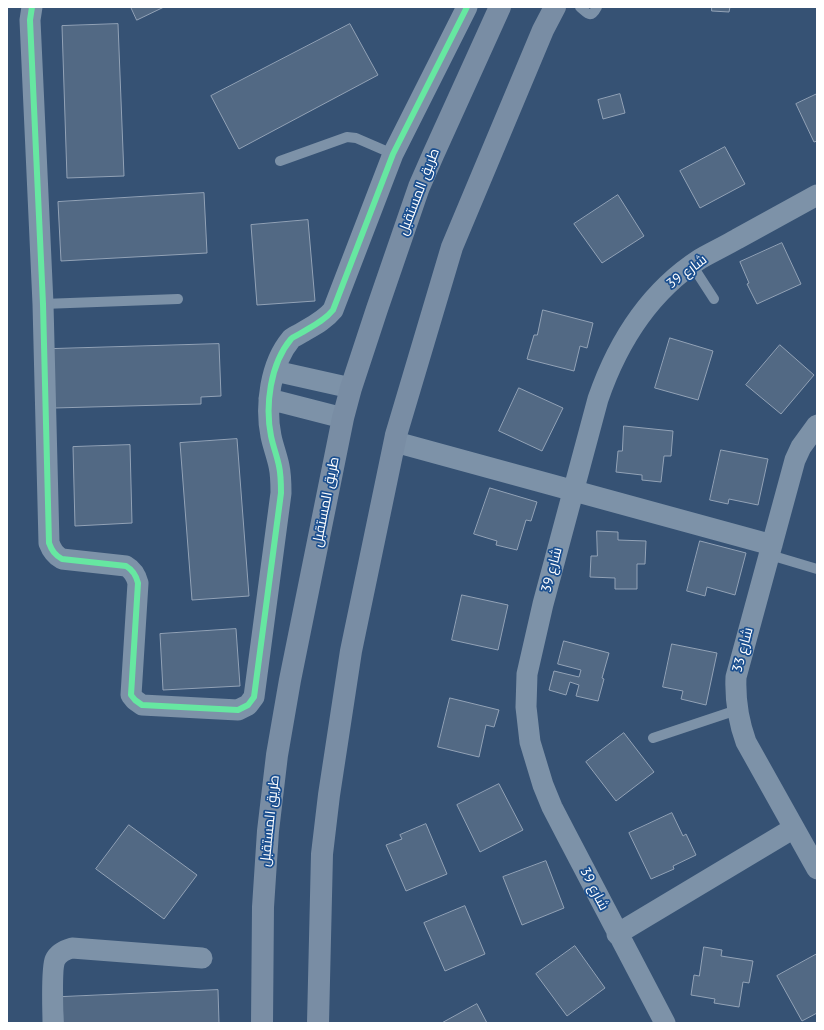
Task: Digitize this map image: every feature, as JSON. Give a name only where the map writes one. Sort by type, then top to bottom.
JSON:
[{"type":"street","points":[[32,7],[30,20],[43,304],[49,543],[56,555],[62,559],[126,566],[132,570],[136,576],[138,583],[132,695],[135,700],[142,705],[238,710],[248,705],[254,697],[281,493],[280,468],[271,437],[268,418],[269,399],[275,371],[282,354],[292,338],[328,316],[333,310],[393,154],[468,7]]},
{"type":"street","name":"طريق المستقبل","points":[[262,1023],[263,907],[268,831],[277,755],[290,680],[343,418],[351,388],[419,187],[500,7]]},
{"type":"street","points":[[318,1023],[322,854],[329,795],[355,630],[396,435],[452,247],[543,30],[555,7]]},
{"type":"street","name":"شارع 39","points":[[665,1023],[617,934],[552,807],[543,785],[530,742],[527,725],[527,674],[543,604],[598,399],[605,376],[632,326],[656,297],[673,280],[699,260],[817,195]]},
{"type":"street","points":[[275,371],[351,388]]},
{"type":"street","points":[[269,399],[343,418]]},
{"type":"street","name":"شارع 33","points":[[817,425],[801,447],[795,460],[736,677],[735,693],[740,726],[746,742],[817,869]]},
{"type":"street","points":[[396,435],[399,443],[573,491],[771,550]]},
{"type":"street","points":[[617,934],[794,828]]},
{"type":"street","points":[[53,1023],[53,966],[58,955],[67,949],[72,948],[202,958]]},
{"type":"lane","points":[[580,7],[587,13],[591,14],[594,13],[598,7]]},
{"type":"lane","points":[[280,161],[347,137],[356,138],[393,154]]},
{"type":"lane","points":[[692,265],[714,299]]},
{"type":"lane","points":[[43,304],[178,299]]},
{"type":"lane","points":[[771,550],[817,569]]},
{"type":"lane","points":[[653,738],[737,710]]},
{"type":"building","points":[[131,7],[164,7],[137,20]]},
{"type":"building","points":[[712,7],[730,7],[729,12],[712,11]]},
{"type":"building","points":[[118,24],[124,176],[67,178],[62,26]]},
{"type":"building","points":[[350,24],[378,75],[239,149],[211,96]]},
{"type":"building","points":[[620,94],[625,113],[603,119],[598,100]]},
{"type":"building","points":[[817,94],[817,141],[814,142],[796,104]]},
{"type":"building","points":[[725,147],[745,184],[700,208],[680,171]]},
{"type":"building","points":[[204,193],[207,253],[61,261],[58,202]]},
{"type":"building","points":[[618,195],[644,236],[602,263],[574,224]]},
{"type":"building","points":[[308,220],[315,301],[257,305],[251,225]]},
{"type":"building","points":[[782,243],[801,284],[757,304],[747,284],[749,283],[740,262]]},
{"type":"building","points":[[543,310],[593,323],[587,348],[580,346],[574,371],[527,359],[534,335],[537,335]]},
{"type":"building","points":[[670,338],[713,351],[698,400],[655,388]]},
{"type":"building","points":[[219,344],[221,396],[201,397],[201,404],[54,408],[52,349]]},
{"type":"building","points":[[780,345],[814,375],[781,414],[746,385]]},
{"type":"building","points":[[519,388],[563,408],[542,451],[499,431]]},
{"type":"building","points":[[624,426],[673,431],[671,456],[664,456],[661,482],[642,480],[642,475],[616,472],[618,451],[622,451]]},
{"type":"building","points":[[237,439],[249,596],[192,600],[180,443]]},
{"type":"building","points":[[130,445],[132,523],[75,526],[73,447]]},
{"type":"building","points":[[721,450],[768,459],[758,505],[729,499],[728,504],[710,500]]},
{"type":"building","points":[[490,488],[537,502],[531,521],[526,520],[517,550],[496,545],[497,541],[474,534]]},
{"type":"building","points":[[597,531],[618,532],[618,540],[646,541],[645,564],[637,564],[637,589],[615,589],[615,578],[590,577],[591,556],[597,556]]},
{"type":"building","points":[[700,541],[746,553],[735,595],[707,587],[705,596],[687,591]]},
{"type":"building","points":[[462,595],[508,605],[498,650],[452,640]]},
{"type":"building","points":[[236,629],[240,686],[163,690],[160,634]]},
{"type":"building","points":[[564,641],[609,653],[602,678],[604,679],[598,701],[576,696],[579,685],[570,682],[566,695],[549,690],[554,671],[579,677],[581,670],[558,664]]},
{"type":"building","points":[[672,644],[717,653],[706,705],[681,699],[683,691],[663,687]]},
{"type":"building","points":[[450,698],[499,710],[494,727],[486,725],[479,757],[438,747]]},
{"type":"building","points":[[624,733],[654,772],[616,801],[586,762]]},
{"type":"building","points":[[499,784],[523,830],[480,852],[457,805]]},
{"type":"building","points":[[672,813],[683,836],[686,834],[696,855],[673,866],[674,869],[651,879],[629,833]]},
{"type":"building","points":[[426,824],[447,874],[406,891],[386,845],[402,839],[400,835]]},
{"type":"building","points":[[129,825],[197,875],[164,919],[96,869]]},
{"type":"building","points":[[546,861],[564,908],[522,925],[503,877]]},
{"type":"building","points":[[465,906],[485,954],[445,971],[424,923]]},
{"type":"building","points":[[575,946],[605,988],[567,1016],[536,974]]},
{"type":"building","points":[[704,947],[722,950],[721,956],[753,961],[749,983],[743,982],[739,1007],[714,1003],[715,999],[691,995],[694,975],[699,976]]},
{"type":"building","points":[[817,954],[817,1013],[802,1021],[777,976]]},
{"type":"building","points":[[218,990],[219,1023],[63,1023],[62,997]]},
{"type":"building","points":[[477,1004],[487,1023],[442,1023]]},
{"type":"cycle path","points":[[32,7],[30,20],[43,304],[49,543],[57,556],[62,559],[126,566],[131,569],[135,575],[138,583],[131,695],[135,700],[142,705],[238,710],[248,705],[254,697],[281,493],[280,469],[269,424],[269,399],[278,360],[291,339],[318,323],[333,310],[393,154],[467,7]]}]
